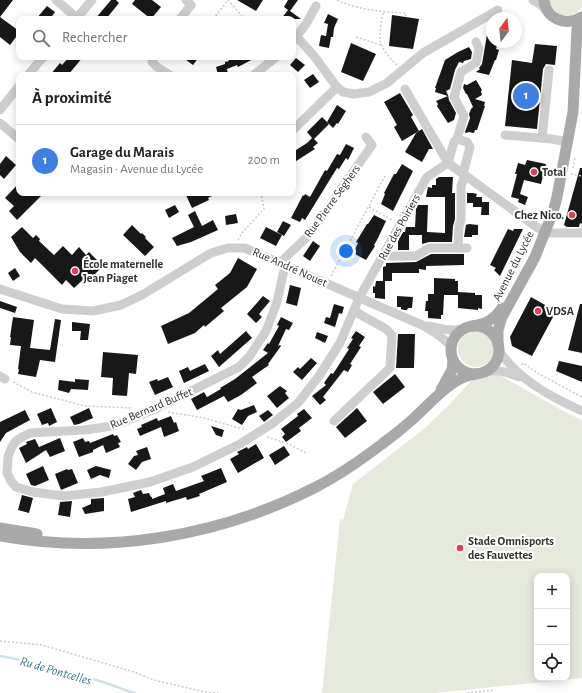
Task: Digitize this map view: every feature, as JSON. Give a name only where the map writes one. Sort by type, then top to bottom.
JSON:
[{"type":"main road","points":[[544,0],[548,12]]},
{"type":"main road","name":"Avenue du Lycée","points":[[548,12],[559,20],[570,32],[575,49],[576,60]]},
{"type":"main road","points":[[559,20],[570,22],[582,17]]},
{"type":"main road","name":"Avenue du Lycée","points":[[498,348],[498,330],[502,317],[528,272],[543,231],[567,147],[573,112],[578,28],[582,17]]},
{"type":"main road","name":"Avenue du Lycée","points":[[468,327],[488,322],[500,311],[543,231]]},
{"type":"main road","points":[[0,536],[35,541],[66,543],[138,540],[191,532],[242,518],[291,498],[330,479],[370,453],[412,420],[438,395],[455,382],[465,376],[479,374],[489,370],[497,358],[498,348],[496,338],[492,333],[479,326],[468,327],[458,333],[453,339],[451,347],[453,360],[452,370],[438,395]]},
{"type":"main road","points":[[453,360],[462,371],[468,374],[479,374]]},
{"type":"main road","points":[[0,528],[103,542]]},
{"type":"street","points":[[56,0],[75,16]]},
{"type":"street","points":[[79,16],[92,0]]},
{"type":"street","points":[[182,16],[191,4],[186,0]]},
{"type":"street","points":[[534,0],[548,12]]},
{"type":"street","points":[[296,37],[319,2]]},
{"type":"street","points":[[296,40],[314,56],[337,87],[343,92],[354,94],[369,92],[387,83],[423,53],[498,10]]},
{"type":"street","points":[[448,163],[464,116],[454,97],[462,72],[476,62],[479,49],[476,42]]},
{"type":"street","points":[[30,72],[40,60]]},
{"type":"street","points":[[152,60],[152,62],[157,67],[165,72]]},
{"type":"street","points":[[258,72],[272,60]]},
{"type":"street","points":[[542,138],[549,70]]},
{"type":"street","points":[[296,127],[337,87]]},
{"type":"street","points":[[405,89],[448,163],[543,231],[578,233]]},
{"type":"street","points":[[0,110],[16,90]]},
{"type":"street","points":[[0,123],[16,136]]},
{"type":"street","points":[[505,135],[542,138],[567,147]]},
{"type":"street","name":"Rue Pierre Seghers","points":[[284,264],[284,259],[308,235],[372,145],[366,137]]},
{"type":"street","points":[[384,256],[416,256],[429,248],[462,248],[459,226],[461,220],[461,186],[470,148],[467,142],[457,139]]},
{"type":"street","name":"Rue des Poiriers","points":[[359,298],[384,256],[427,177],[448,163]]},
{"type":"street","name":"Rue André Nouet","points":[[0,289],[62,309],[93,311],[121,305],[142,295],[211,254],[228,248],[245,248],[422,325],[448,342],[451,347]]},
{"type":"street","name":"Rue Bernard Buffet","points":[[284,264],[277,302],[266,331],[239,367],[155,409],[113,426],[84,430],[30,433],[22,436],[15,442],[8,457],[7,473],[11,481],[16,487],[33,492],[64,496],[102,492],[150,482],[193,467],[240,444],[273,423],[298,403],[319,376],[340,343],[359,298]]},
{"type":"street","points":[[334,420],[390,368],[392,335],[386,329],[352,315]]},
{"type":"street","name":"Rue André Nouet","points":[[422,325],[449,330],[457,330],[468,327]]},
{"type":"street","points":[[498,348],[508,362],[524,379]]},
{"type":"street","points":[[479,374],[496,370],[508,372],[524,379],[554,397],[582,411]]},
{"type":"path","points":[[215,16],[228,0],[242,16]]},
{"type":"path","points":[[337,0],[349,6],[383,12],[406,13],[405,17]]},
{"type":"path","points":[[383,12],[379,41],[392,60],[403,70]]},
{"type":"path","points":[[356,37],[381,45]]},
{"type":"path","points":[[571,174],[582,176]]},
{"type":"path","points":[[327,284],[385,176]]},
{"type":"path","points":[[232,248],[242,233],[264,209],[262,196]]},
{"type":"path","points":[[369,206],[401,225]]},
{"type":"path","points":[[523,363],[582,397]]},
{"type":"path","points":[[0,641],[42,645],[134,672],[154,680],[205,692],[220,693]]},
{"type":"path","points":[[467,693],[495,690]]},
{"type":"shaded area","points":[[549,0],[582,0],[582,7],[578,12],[568,16],[563,15],[554,10]]},
{"type":"shaded area","points":[[480,331],[489,336],[493,342],[493,356],[489,362],[480,367],[472,367],[463,362],[459,356],[458,345],[463,336],[469,332]]},
{"type":"shaded area","name":"Stade Omnisports des Fauvettes","points":[[496,373],[563,411],[582,420],[582,678],[570,679],[570,573],[534,573],[534,681],[553,681],[435,693],[322,693],[340,519],[343,520],[353,484],[425,428],[473,379]]},
{"type":"building","points":[[0,0],[13,0],[0,17]]},
{"type":"building","points":[[111,0],[116,0],[119,3],[108,16],[98,16]]},
{"type":"building","points":[[135,0],[152,0],[161,7],[154,16],[147,16],[132,4]]},
{"type":"building","points":[[237,0],[263,0],[256,11]]},
{"type":"building","points":[[288,0],[298,0],[290,11],[301,19],[296,19],[296,16],[283,16],[288,10],[284,7]]},
{"type":"building","points":[[47,6],[55,12],[52,16],[39,16]]},
{"type":"building","points":[[328,14],[338,19],[334,28],[333,37],[331,37],[329,48],[319,46],[321,35],[326,36],[328,24],[324,23]]},
{"type":"building","points":[[392,15],[419,19],[413,49],[389,46]]},
{"type":"building","points":[[0,17],[16,29],[16,37],[10,45],[0,37]]},
{"type":"building","points":[[486,41],[486,48],[496,48],[499,50],[489,75],[476,72],[480,69],[479,68],[482,64]]},
{"type":"building","points":[[351,43],[376,54],[363,81],[341,72]]},
{"type":"building","points":[[535,44],[557,46],[555,65],[546,64],[543,69],[537,129],[505,126],[512,60],[532,63]]},
{"type":"building","points":[[469,47],[472,52],[471,59],[464,61],[463,63],[459,62],[455,70],[450,89],[446,91],[456,113],[454,120],[448,123],[437,106],[438,104],[436,101],[448,96],[435,92],[435,88],[445,60]]},
{"type":"building","points":[[296,58],[305,65],[298,72],[290,65],[296,60]]},
{"type":"building","points":[[66,60],[80,60],[70,72],[52,72],[60,63],[62,65]]},
{"type":"building","points":[[186,60],[197,60],[193,65]]},
{"type":"building","points":[[251,60],[238,67],[237,65],[227,69],[228,72],[217,72],[216,67],[229,61]]},
{"type":"building","points":[[313,74],[319,82],[310,88],[304,80]]},
{"type":"building","points":[[476,80],[482,90],[482,95],[475,99],[485,102],[485,106],[477,130],[475,130],[474,133],[466,133],[465,132],[470,118],[469,114],[473,107],[463,88],[464,84],[467,85]]},
{"type":"building","points":[[400,93],[413,115],[411,117],[419,131],[402,141],[394,127],[397,125],[384,102]]},
{"type":"building","points":[[337,105],[346,111],[338,124],[337,123],[333,128],[327,122]]},
{"type":"building","points":[[322,117],[329,124],[314,139],[318,143],[313,147],[315,149],[296,161],[296,150],[312,138],[307,132]]},
{"type":"building","points":[[422,129],[433,149],[429,149],[422,162],[405,152],[416,133]]},
{"type":"building","points":[[346,144],[354,148],[348,160],[346,158],[339,169],[337,168],[305,220],[302,218],[300,222],[291,218],[303,195],[304,196],[305,194],[310,197],[325,170],[327,171],[337,154],[340,155]]},
{"type":"building","points":[[6,156],[16,165],[4,179],[0,175],[0,164]]},
{"type":"building","points":[[527,160],[546,164],[541,184],[524,180],[520,194],[528,197],[525,205],[518,202],[519,199],[511,197],[517,174],[515,174],[518,163],[525,165]]},
{"type":"building","points":[[402,164],[413,171],[393,211],[381,204],[385,194],[384,193],[394,174],[396,174]]},
{"type":"building","points":[[580,168],[582,168],[582,224],[580,223],[579,227],[567,227],[564,225]]},
{"type":"building","points":[[439,177],[453,177],[452,193],[455,193],[455,219],[452,242],[429,242],[422,244],[422,235],[409,235],[409,250],[398,250],[398,240],[403,232],[405,232],[406,227],[415,227],[416,209],[418,205],[428,205],[427,232],[445,233],[445,197],[426,197],[428,187],[432,188],[432,185],[436,185],[436,179]]},
{"type":"building","points":[[16,186],[16,196],[41,196],[17,220],[9,211],[14,206],[5,198]]},
{"type":"building","points":[[467,193],[477,194],[476,197],[482,197],[482,207],[473,207],[473,203],[467,203]]},
{"type":"building","points":[[186,196],[212,196],[208,198],[209,200],[192,208]]},
{"type":"building","points":[[482,202],[489,202],[489,215],[481,215]]},
{"type":"building","points":[[175,205],[179,212],[169,218],[165,210]]},
{"type":"building","points":[[195,211],[202,226],[213,220],[218,230],[191,242],[177,246],[172,238],[194,227],[188,215]]},
{"type":"building","points":[[236,214],[238,223],[226,225],[225,216]]},
{"type":"building","points":[[374,215],[386,221],[374,245],[375,246],[366,260],[353,253],[358,243],[356,242]]},
{"type":"building","points":[[283,221],[291,225],[284,236],[277,232]]},
{"type":"building","points":[[132,225],[146,237],[145,238],[154,247],[145,256],[123,235]]},
{"type":"building","points":[[466,225],[478,225],[478,235],[464,237]]},
{"type":"building","points":[[22,227],[33,238],[36,235],[40,239],[39,241],[54,255],[63,246],[72,255],[79,247],[86,255],[89,252],[103,266],[93,276],[91,274],[88,277],[87,276],[74,288],[66,280],[62,285],[35,258],[31,263],[20,252],[11,237]]},
{"type":"building","points":[[266,227],[282,235],[276,246],[260,238]]},
{"type":"building","points":[[508,229],[513,231],[514,229],[523,229],[500,276],[494,270],[496,268],[490,265]]},
{"type":"building","points":[[313,241],[320,246],[310,261],[303,256]]},
{"type":"building","points":[[431,254],[464,254],[464,265],[426,266],[426,270],[419,269],[419,273],[392,273],[392,281],[385,281],[385,299],[375,298],[373,286],[375,287],[376,281],[383,281],[383,267],[386,266],[386,263],[416,262]]},
{"type":"building","points":[[238,258],[257,269],[247,287],[221,308],[224,311],[205,327],[204,325],[195,333],[168,344],[161,326],[189,313],[218,289],[215,285],[230,273]]},
{"type":"building","points":[[15,268],[20,276],[13,281],[8,273]]},
{"type":"building","points":[[434,278],[455,279],[455,281],[458,281],[458,295],[444,295],[443,315],[441,315],[441,319],[428,318],[428,311],[425,311],[426,301],[428,301],[428,294],[434,294]]},
{"type":"building","points":[[290,285],[301,288],[297,306],[286,303]]},
{"type":"building","points":[[458,292],[482,295],[482,309],[458,308]]},
{"type":"building","points":[[263,296],[270,301],[259,314],[262,317],[256,323],[247,314]]},
{"type":"building","points":[[397,296],[413,297],[412,308],[404,310],[401,309],[401,307],[397,307]]},
{"type":"building","points":[[531,297],[554,310],[553,317],[532,356],[512,346],[510,337]]},
{"type":"building","points":[[0,301],[17,307],[15,313],[0,308]]},
{"type":"building","points":[[334,304],[344,307],[342,314],[339,313],[335,327],[324,323],[326,317],[330,318]]},
{"type":"building","points":[[580,304],[582,304],[582,353],[568,350]]},
{"type":"building","points":[[13,317],[34,320],[30,348],[50,350],[55,319],[61,320],[55,362],[40,360],[36,377],[18,374],[21,346],[10,345]]},
{"type":"building","points":[[281,317],[293,323],[289,330],[286,329],[278,346],[281,346],[268,364],[269,365],[252,377],[257,383],[241,395],[228,402],[224,396],[197,410],[191,399],[204,392],[207,397],[221,389],[220,388],[235,379],[268,353],[263,350],[268,343],[269,344],[279,326],[277,325]]},
{"type":"building","points":[[72,322],[90,324],[88,340],[80,340],[81,331],[72,331]]},
{"type":"building","points":[[246,331],[252,338],[219,367],[211,356],[218,350],[220,354]]},
{"type":"building","points":[[356,331],[365,337],[359,346],[361,347],[350,364],[352,365],[348,372],[344,370],[323,397],[326,400],[320,405],[312,396],[326,385],[324,383],[331,373],[333,374],[349,349],[347,348]]},
{"type":"building","points":[[317,332],[328,336],[325,343],[315,338]]},
{"type":"building","points":[[398,334],[415,334],[414,368],[396,368]]},
{"type":"building","points":[[103,352],[138,355],[136,374],[129,373],[127,396],[112,395],[113,378],[101,377]]},
{"type":"building","points":[[311,358],[317,363],[302,380],[293,372],[298,367],[300,369]]},
{"type":"building","points":[[559,361],[582,366],[582,382],[556,371]]},
{"type":"building","points":[[205,364],[209,371],[184,383],[179,371],[188,367],[190,371]]},
{"type":"building","points":[[395,374],[405,387],[383,404],[373,392]]},
{"type":"building","points":[[168,377],[173,387],[155,395],[149,382],[157,379],[158,381]]},
{"type":"building","points":[[75,379],[89,380],[88,390],[71,389],[69,393],[58,390],[59,380],[75,382]]},
{"type":"building","points":[[280,386],[287,391],[285,393],[289,398],[277,408],[267,396]]},
{"type":"building","points":[[254,405],[257,412],[248,416],[242,425],[232,419],[238,409],[241,410]]},
{"type":"building","points":[[51,408],[57,422],[49,426],[48,423],[42,425],[37,414]]},
{"type":"building","points":[[89,408],[93,418],[74,425],[70,417]]},
{"type":"building","points":[[357,408],[367,421],[345,438],[336,427]]},
{"type":"building","points":[[304,409],[312,418],[299,428],[301,431],[286,442],[282,437],[285,434],[281,429],[298,416],[297,414]]},
{"type":"building","points":[[25,410],[30,420],[6,433],[0,442],[0,422]]},
{"type":"building","points":[[268,410],[273,415],[264,422],[259,416]]},
{"type":"building","points":[[171,416],[174,423],[176,422],[179,431],[164,437],[161,427],[140,436],[137,429],[142,427],[141,425],[157,418],[158,421]]},
{"type":"building","points":[[211,426],[224,430],[222,437],[216,435]]},
{"type":"building","points":[[113,434],[114,436],[117,435],[121,442],[118,443],[120,447],[106,453],[103,445],[93,450],[93,452],[79,457],[73,442],[83,438],[85,442],[89,441],[90,443]]},
{"type":"building","points":[[60,438],[65,451],[50,457],[46,450],[26,463],[19,448],[27,444],[26,442],[35,439],[39,447]]},
{"type":"building","points":[[256,444],[264,458],[238,473],[230,459],[239,454],[237,452],[247,447],[248,449]]},
{"type":"building","points":[[284,446],[290,455],[275,465],[269,455]]},
{"type":"building","points":[[147,447],[151,459],[142,462],[136,470],[128,464],[134,456],[138,455],[136,451]]},
{"type":"building","points":[[43,466],[49,480],[35,486],[31,485],[26,474]]},
{"type":"building","points":[[96,466],[111,470],[109,478],[100,475],[91,479],[87,470]]},
{"type":"building","points":[[221,468],[227,482],[199,494],[200,496],[187,500],[186,497],[166,503],[166,501],[131,512],[128,499],[135,497],[133,493],[141,490],[143,494],[149,493],[152,499],[165,494],[163,488],[173,484],[176,491],[204,481],[201,476]]},
{"type":"building","points":[[67,469],[72,469],[78,483],[61,490],[55,474]]},
{"type":"building","points":[[22,495],[33,498],[29,513],[18,510]]},
{"type":"building","points":[[104,498],[104,511],[85,514],[82,508],[91,504],[91,499]]},
{"type":"building","points":[[72,501],[70,517],[58,515],[60,502]]},
{"type":"waterway","name":"Ru de Pontcelles","points":[[0,656],[67,671],[135,693]]},
{"type":"place","name":"Garage du Marais","points":[[526,96]]},
{"type":"place","name":"Total","points":[[534,172]]},
{"type":"place","name":"Chez Nico.","points":[[572,215]]},
{"type":"place","name":"École maternelle Jean Piaget","points":[[75,271]]},
{"type":"place","name":"VDSA","points":[[538,311]]},
{"type":"place","name":"Stade Omnisports des Fauvettes","points":[[460,548]]}]
